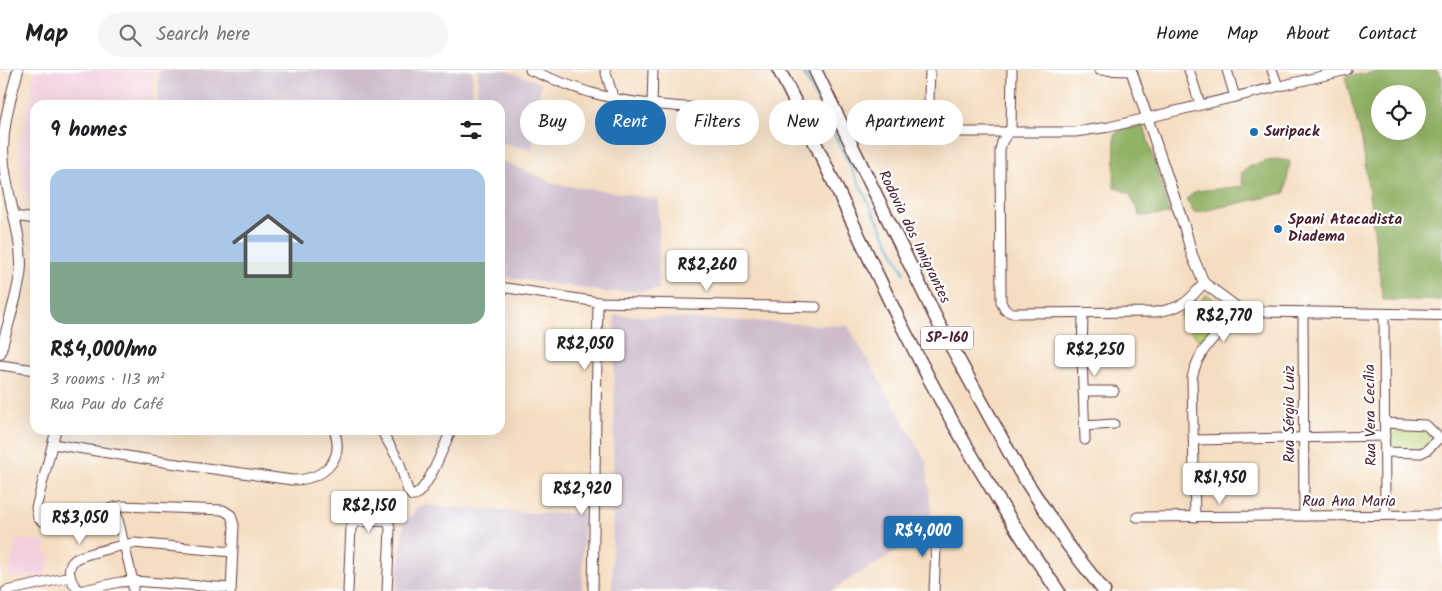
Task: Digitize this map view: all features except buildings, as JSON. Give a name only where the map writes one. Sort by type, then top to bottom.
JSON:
[{"type":"highway","name":"SP-160","points":[[779,70],[904,330],[948,413],[1005,513],[1058,591]]},
{"type":"highway","name":"Rodovia dos Imigrantes","points":[[815,70],[939,324],[1020,472],[1068,545],[1104,591]]},
{"type":"main road","points":[[0,354],[21,265],[14,216],[7,185],[3,146],[7,115],[18,70]]},
{"type":"main road","points":[[1131,70],[1192,255],[1204,283],[1242,311],[1442,315]]},
{"type":"street","points":[[530,70],[582,90],[625,100]]},
{"type":"street","points":[[605,70],[612,98]]},
{"type":"street","points":[[652,100],[653,70]]},
{"type":"street","points":[[930,70],[931,118],[939,130],[946,132],[1076,132],[1109,126],[1347,70]]},
{"type":"street","points":[[1012,70],[1012,121],[1000,150],[1002,307],[1007,312],[1012,313],[1156,312],[1171,310],[1184,304],[1204,283]]},
{"type":"street","points":[[1099,70],[1131,70]]},
{"type":"street","points":[[1189,70],[1200,104]]},
{"type":"street","points":[[1227,70],[1235,97]]},
{"type":"street","points":[[1272,70],[1278,86]]},
{"type":"street","points":[[14,216],[30,218]]},
{"type":"street","points":[[505,288],[598,302],[816,307]]},
{"type":"street","points":[[593,591],[598,302]]},
{"type":"street","points":[[1195,517],[1192,378],[1201,352],[1242,311]]},
{"type":"street","name":"Rua Sérgio Luiz","points":[[1303,312],[1304,516]]},
{"type":"street","points":[[1083,314],[1082,356],[1085,440]]},
{"type":"street","name":"Rua Vera Cecília","points":[[1384,314],[1385,515]]},
{"type":"street","points":[[1082,356],[1112,357]]},
{"type":"street","points":[[0,365],[30,369]]},
{"type":"street","points":[[1083,391],[1114,391]]},
{"type":"street","points":[[1385,423],[1426,425],[1440,438],[1421,453],[1385,452]]},
{"type":"street","points":[[1084,426],[1114,424]]},
{"type":"street","points":[[55,435],[36,514],[42,521],[46,522],[115,507],[223,510],[231,515],[234,525],[230,590],[133,581],[79,591],[70,577],[70,567],[75,560],[124,544],[143,543],[232,552]]},
{"type":"street","points":[[53,444],[292,480],[313,478],[324,472],[336,453],[338,443],[336,435]]},
{"type":"street","points":[[385,435],[399,461],[408,491],[412,496],[419,493],[433,470],[450,435]]},
{"type":"street","points":[[1194,440],[1385,436]]},
{"type":"street","points":[[115,507],[133,581],[133,591]]},
{"type":"street","name":"Rua Ana Maria","points":[[1137,517],[1442,515]]},
{"type":"street","points":[[348,591],[351,527],[357,522],[384,521],[389,524],[390,529],[387,591]]},
{"type":"street","points":[[934,591],[936,526]]},
{"type":"street","points":[[6,591],[70,577]]},
{"type":"shaded area","points":[[35,70],[154,70],[151,100],[30,100]]},
{"type":"shaded area","points":[[160,70],[473,70],[472,100],[157,100]]},
{"type":"shaded area","points":[[478,70],[505,70],[541,83],[539,100],[520,100],[520,145],[533,145],[532,149],[505,145],[505,100],[477,100]]},
{"type":"shaded area","points":[[30,101],[30,206],[26,199],[19,149]]},
{"type":"shaded area","points":[[505,162],[556,184],[659,199],[659,290],[607,292],[505,277]]},
{"type":"shaded area","points":[[615,315],[848,326],[926,461],[933,530],[830,591],[612,591]]},
{"type":"shaded area","points":[[421,505],[534,513],[584,513],[582,591],[396,591],[404,524]]},
{"type":"shaded area","points":[[16,539],[46,542],[44,552],[51,555],[45,575],[8,577]]},
{"type":"green space","points":[[1387,70],[1436,70],[1442,76],[1442,300],[1383,300],[1362,140],[1345,77]]},
{"type":"green space","points":[[1144,126],[1170,214],[1140,216],[1130,194],[1114,187],[1115,134],[1124,128]]},
{"type":"green space","points":[[1275,159],[1290,161],[1285,193],[1194,213],[1186,199],[1197,191],[1243,186],[1241,173],[1251,166]]},
{"type":"green space","points":[[1207,294],[1231,316],[1214,327],[1201,341],[1179,315],[1200,302]]},
{"type":"green space","points":[[1385,423],[1426,425],[1439,438],[1427,450],[1385,452]]},
{"type":"waterway","points":[[802,70],[904,273]]},
{"type":"place","name":"Suripack","points":[[1254,132]]},
{"type":"place","name":"Spani Atacadista Diadema","points":[[1278,229]]}]
